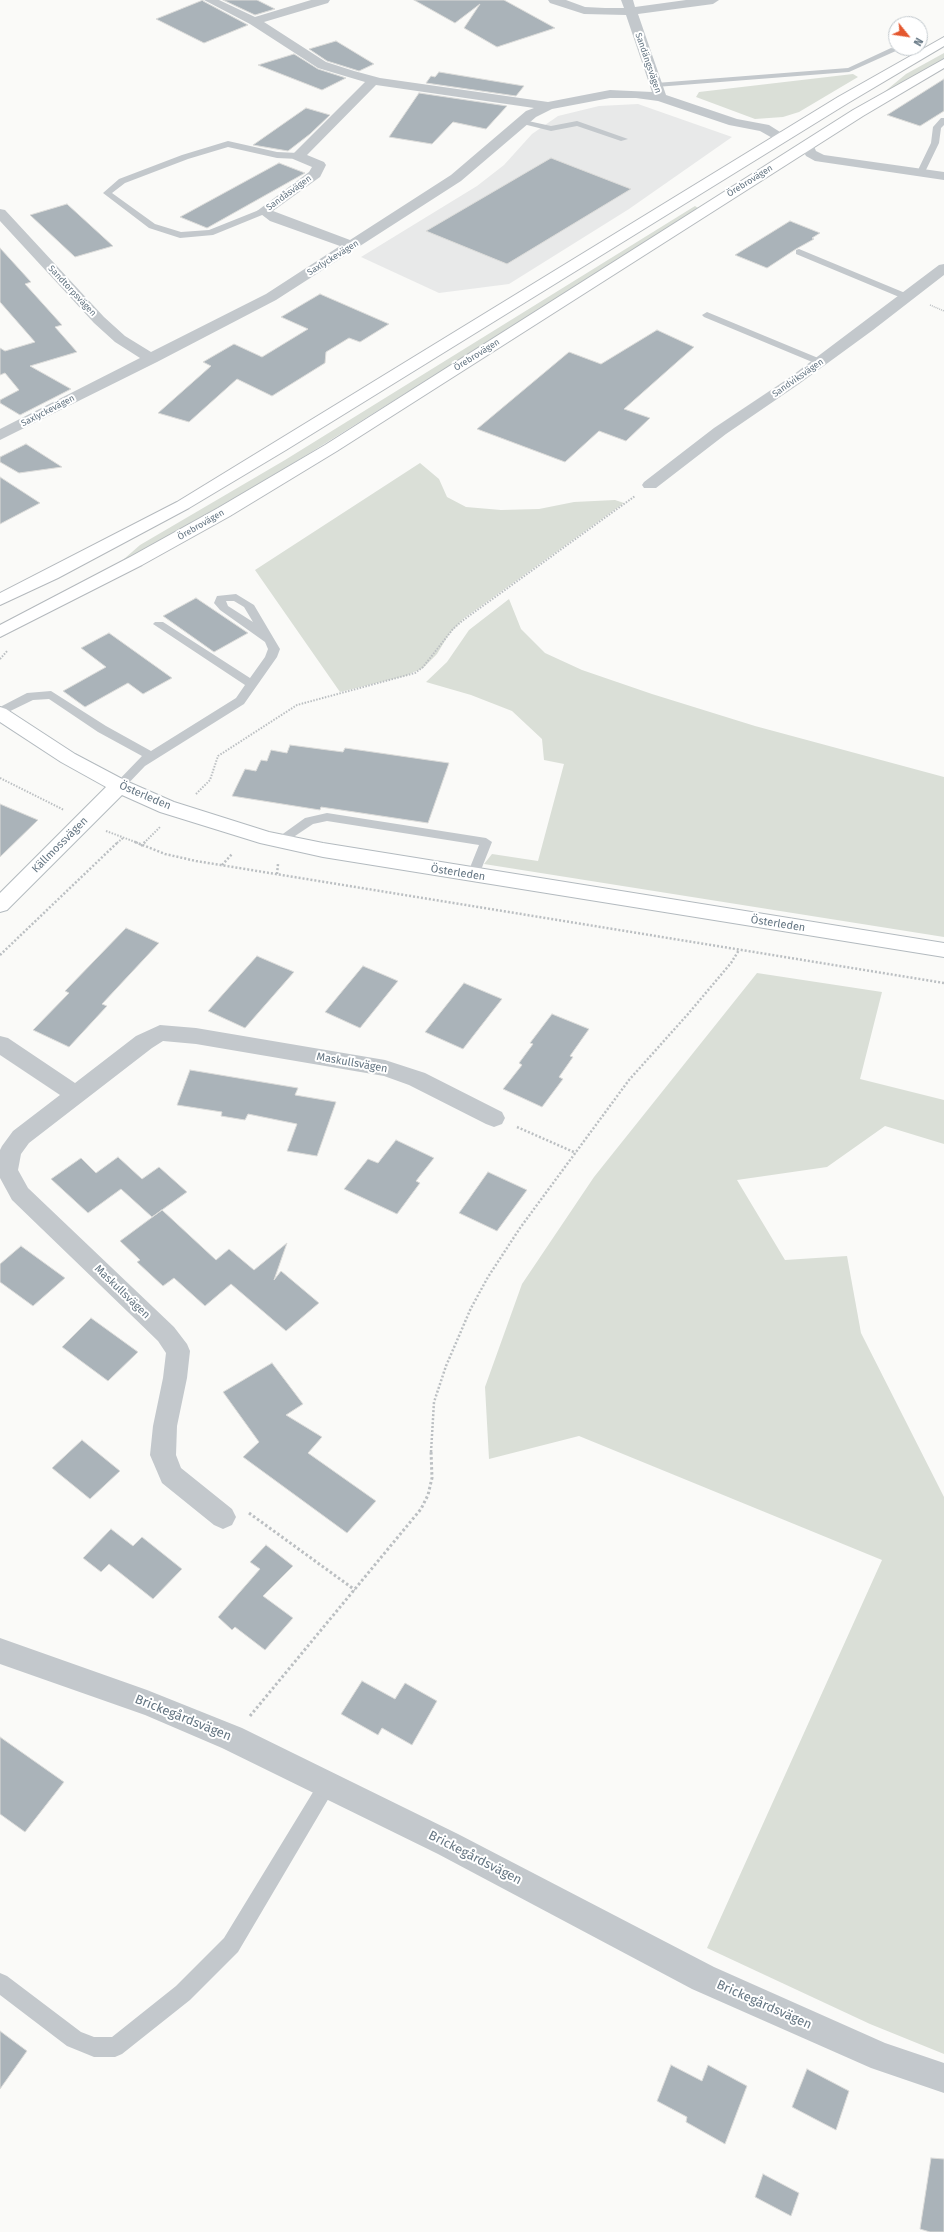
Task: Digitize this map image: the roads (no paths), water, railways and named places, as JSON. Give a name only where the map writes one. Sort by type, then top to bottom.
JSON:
[{"type":"main road","name":"Örebrovägen","points":[[0,600],[52,574],[202,493],[781,137],[944,41]]},
{"type":"main road","name":"Örebrovägen","points":[[2,633],[136,561],[317,456],[807,145],[944,63]]},
{"type":"main road","points":[[781,137],[807,145]]},
{"type":"main road","name":"Österleden","points":[[0,712],[68,758],[119,786],[177,810],[220,825],[279,841],[323,850],[473,875],[944,950]]},
{"type":"main road","name":"Källmossvägen","points":[[0,904],[119,786]]},
{"type":"street","points":[[210,0],[254,21],[322,65],[374,80],[548,106]]},
{"type":"street","points":[[254,21],[324,0]]},
{"type":"street","points":[[554,0],[584,10],[713,0]]},
{"type":"street","name":"Sandängsvägen","points":[[629,6],[658,91],[734,122],[754,134],[781,137]]},
{"type":"street","points":[[298,156],[374,80]]},
{"type":"street","name":"Saxlyckevägen","points":[[0,435],[152,359],[271,297],[456,178],[531,114],[548,106],[610,94],[636,94],[658,91]]},
{"type":"street","points":[[807,145],[811,153],[820,158],[944,176]]},
{"type":"street","name":"Sandåsvägen","points":[[298,156],[319,165],[315,174],[264,211],[275,218],[352,246]]},
{"type":"street","name":"Sandtorpsvägen","points":[[0,213],[99,320],[120,338],[152,359]]},
{"type":"street","name":"Sandviksvägen","points":[[650,485],[720,431],[820,362],[944,268]]},
{"type":"street","name":"Maskullsvägen","points":[[223,1517],[185,1488],[171,1474],[163,1455],[165,1426],[175,1378],[178,1351],[166,1334],[20,1194],[7,1170],[10,1152],[21,1137],[144,1042],[160,1033],[196,1036],[385,1068],[417,1079],[494,1118]]},
{"type":"street","points":[[0,1044],[76,1095]]},
{"type":"street","name":"Brickegårdsvägen","points":[[0,1651],[147,1703],[232,1738],[448,1844],[703,1978],[882,2057],[944,2078]]},
{"type":"lane","points":[[658,91],[849,70],[888,53]]},
{"type":"lane","points":[[921,172],[935,143],[937,127],[944,120]]},
{"type":"lane","points":[[522,121],[551,129],[577,123],[624,139]]},
{"type":"lane","points":[[264,211],[210,233],[180,235],[152,226],[108,193],[122,181],[185,157],[228,144],[277,155],[298,156]]},
{"type":"lane","points":[[798,252],[907,297]]},
{"type":"lane","points":[[707,315],[820,362]]},
{"type":"lane","points":[[159,624],[252,684]]},
{"type":"lane","points":[[119,786],[151,756],[240,701],[271,657],[274,649],[270,640]]},
{"type":"lane","points":[[0,712],[31,696],[51,695],[102,729],[151,756]]},
{"type":"lane","points":[[279,841],[309,820],[327,817],[486,842],[473,875]]},
{"type":"lane","points":[[0,1983],[74,2039],[94,2047],[115,2047],[183,1993],[231,1946],[270,1883],[327,1785]]}]
